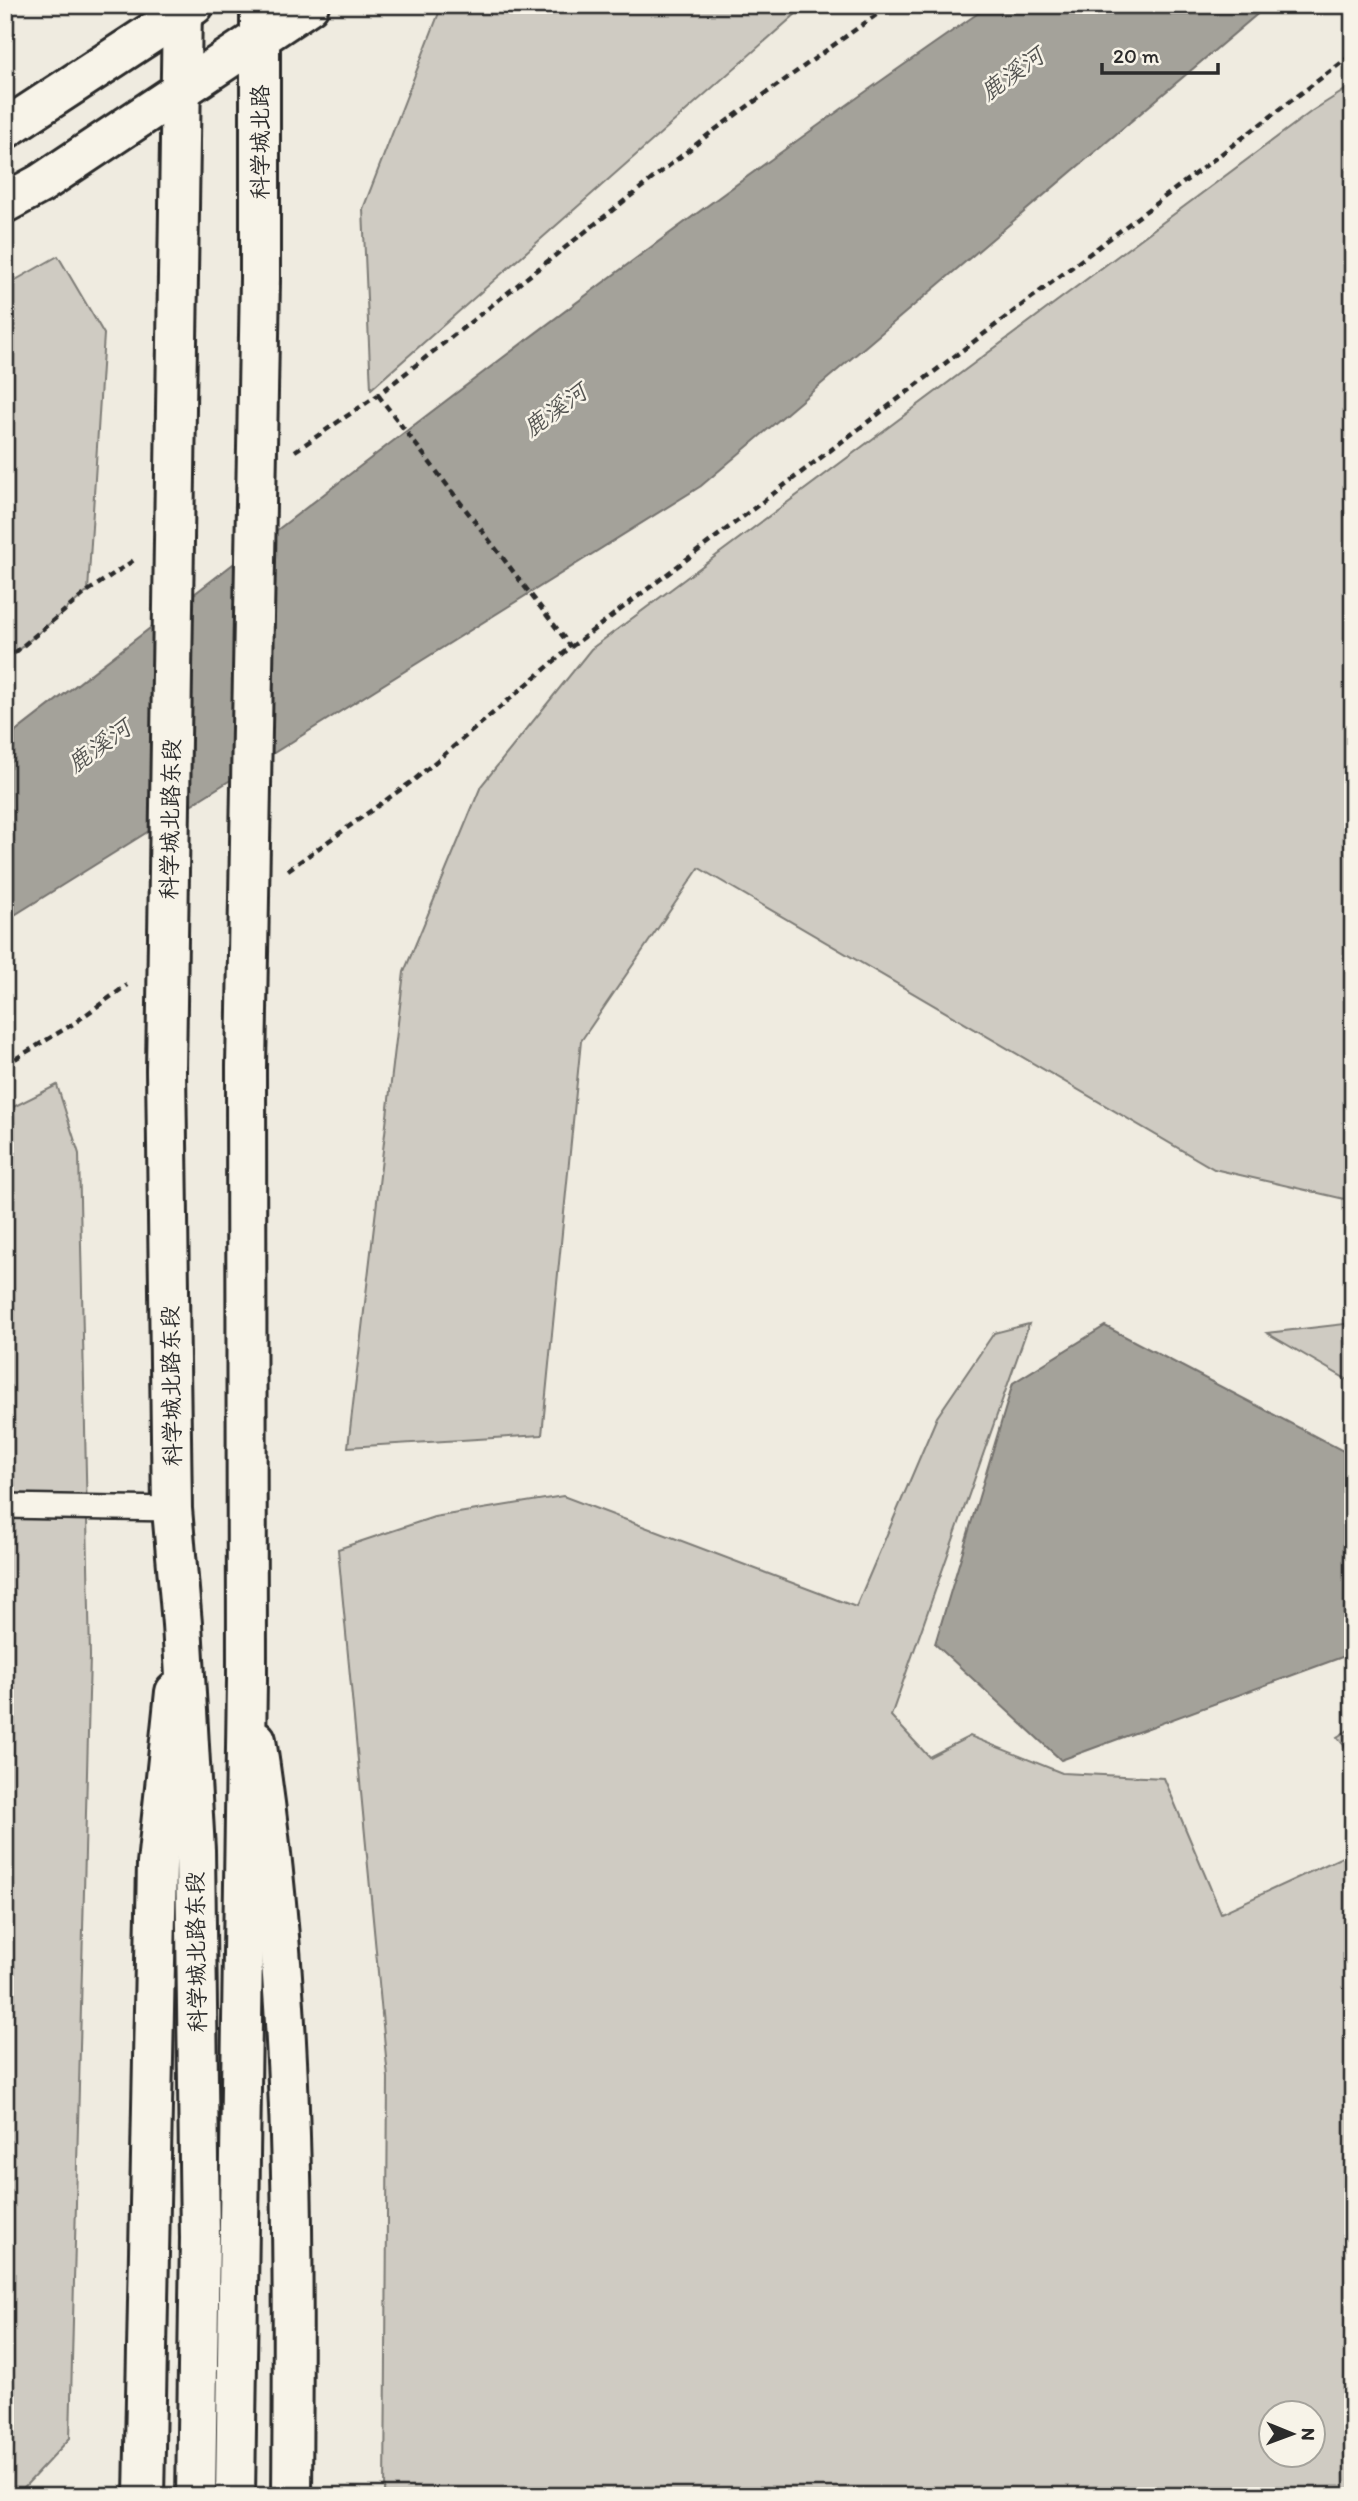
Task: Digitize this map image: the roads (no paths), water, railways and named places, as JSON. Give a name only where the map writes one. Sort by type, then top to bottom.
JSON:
[{"type":"main road","points":[[5,203],[181,90],[260,22],[309,5]]},
{"type":"main road","points":[[181,90],[186,8]]},
{"type":"main road","points":[[5,129],[186,8]]},
{"type":"main road","name":"科学城北路","points":[[260,22],[260,279]]},
{"type":"main road","name":"科学城北路东段","points":[[181,90],[166,1070],[172,1509],[182,1624],[195,1850],[200,2238],[196,2496]]},
{"type":"main road","name":"科学城北路东段","points":[[235,2496],[247,1680],[246,1067],[260,279]]},
{"type":"main road","points":[[144,2496],[157,1864],[182,1624]]},
{"type":"main road","points":[[247,1680],[271,1837],[293,2168],[292,2496]]},
{"type":"lane","points":[[5,1506],[172,1509]]},
{"type":"water","name":"鹿溪河","points":[[990,5],[1268,5],[701,486],[5,921],[5,740],[615,274]]},
{"type":"water","points":[[1105,1326],[1353,1456],[1353,1653],[1061,1760],[935,1644],[1013,1383]]}]
